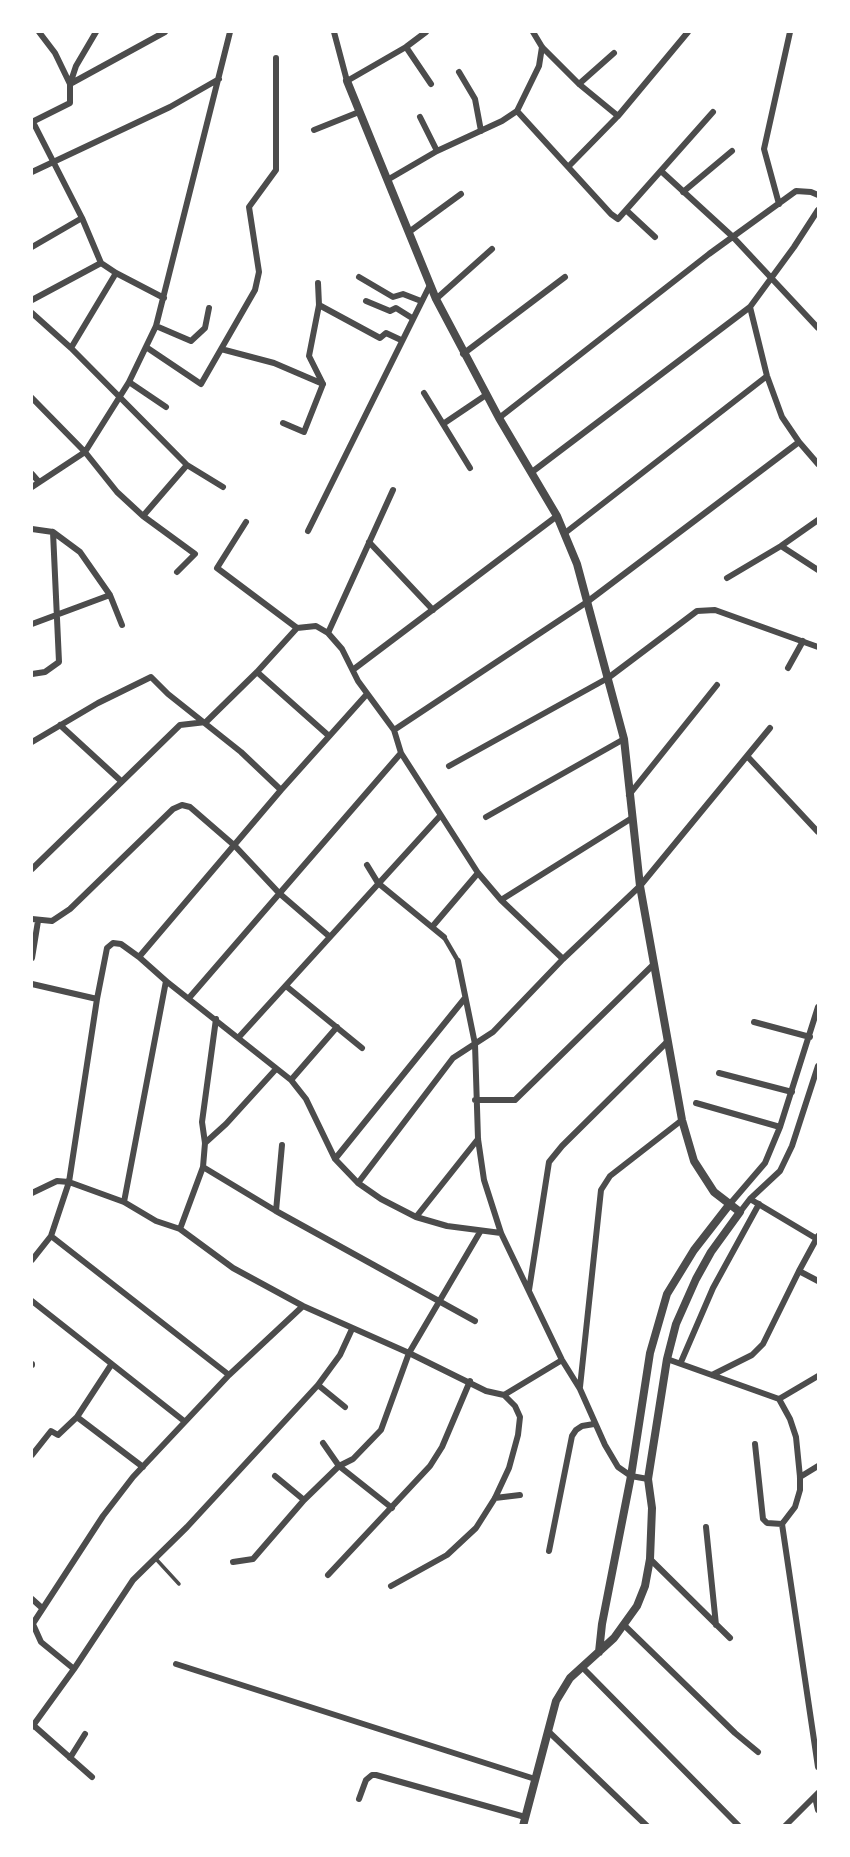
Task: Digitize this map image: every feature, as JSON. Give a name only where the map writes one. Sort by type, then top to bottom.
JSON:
[{"type":"street","points":[[39,32],[55,53],[70,84]]},
{"type":"street","points":[[96,32],[76,66],[70,84],[70,103],[32,122],[82,218],[101,263],[164,298]]},
{"type":"street","points":[[70,84],[165,32]]},
{"type":"street","points":[[32,487],[85,452],[129,382],[156,326],[230,32]]},
{"type":"street","points":[[334,32],[347,81],[436,299],[463,354],[557,516],[577,564],[624,739],[640,886],[682,1120],[694,1161],[714,1192],[740,1212]]},
{"type":"street","points":[[347,81],[407,47],[426,32]]},
{"type":"street","points":[[533,32],[542,47],[618,116]]},
{"type":"street","points":[[569,166],[618,116],[688,32]]},
{"type":"street","points":[[779,204],[764,149],[790,32]]},
{"type":"street","points":[[407,47],[431,84]]},
{"type":"street","points":[[388,179],[517,111],[539,66],[542,47]]},
{"type":"street","points":[[579,83],[614,53]]},
{"type":"street","points":[[146,347],[201,384],[255,290],[259,272],[249,207],[276,170],[276,58]]},
{"type":"street","points":[[459,72],[475,99],[481,131]]},
{"type":"street","points":[[32,172],[170,107],[219,79]]},
{"type":"street","points":[[517,111],[618,219],[713,112]]},
{"type":"street","points":[[314,130],[359,112]]},
{"type":"street","points":[[420,117],[437,151]]},
{"type":"street","points":[[682,192],[732,151]]},
{"type":"street","points":[[661,171],[733,237],[818,328]]},
{"type":"street","points":[[499,418],[796,191],[818,195]]},
{"type":"street","points":[[409,232],[461,194]]},
{"type":"street","points":[[626,210],[655,237]]},
{"type":"street","points":[[532,472],[750,307],[818,210]]},
{"type":"street","points":[[32,247],[82,218]]},
{"type":"street","points":[[436,299],[492,249]]},
{"type":"street","points":[[32,300],[101,263]]},
{"type":"street","points":[[71,348],[116,273]]},
{"type":"street","points":[[359,277],[393,297],[403,294],[421,301]]},
{"type":"street","points":[[463,354],[565,277]]},
{"type":"street","points":[[284,423],[304,432],[323,384],[309,356],[319,305],[318,283]]},
{"type":"street","points":[[308,531],[430,285]]},
{"type":"street","points":[[366,301],[390,311],[396,308],[412,318]]},
{"type":"street","points":[[319,305],[380,338],[386,333],[401,341]]},
{"type":"street","points":[[750,307],[767,376],[782,417],[818,464]]},
{"type":"street","points":[[156,326],[191,341],[205,328],[209,308]]},
{"type":"street","points":[[32,313],[71,348],[187,466],[223,487]]},
{"type":"street","points":[[221,349],[274,363],[323,384]]},
{"type":"street","points":[[565,533],[767,376]]},
{"type":"street","points":[[129,382],[166,407]]},
{"type":"street","points":[[424,393],[470,468]]},
{"type":"street","points":[[443,424],[486,394]]},
{"type":"street","points":[[32,398],[85,452],[117,492],[143,516],[195,554],[177,572]]},
{"type":"street","points":[[394,730],[587,602],[799,442]]},
{"type":"street","points":[[143,516],[187,466]]},
{"type":"street","points":[[32,474],[39,482]]},
{"type":"street","points":[[328,633],[393,490]]},
{"type":"street","points":[[354,669],[557,516]]},
{"type":"street","points":[[727,578],[781,547],[818,520]]},
{"type":"street","points":[[246,522],[216,568],[297,628]]},
{"type":"street","points":[[32,529],[53,532],[79,552],[110,595],[122,625]]},
{"type":"street","points":[[32,674],[45,671],[59,662],[53,532]]},
{"type":"street","points":[[369,542],[433,610]]},
{"type":"street","points":[[781,547],[818,570]]},
{"type":"street","points":[[32,624],[110,595]]},
{"type":"street","points":[[449,766],[608,678],[698,611],[715,610],[818,647]]},
{"type":"street","points":[[32,869],[180,725],[206,722],[297,628],[316,626],[328,633],[342,649],[358,681],[394,730],[401,753],[478,873],[501,900],[563,959]]},
{"type":"street","points":[[788,668],[803,641]]},
{"type":"street","points":[[257,672],[329,736]]},
{"type":"street","points":[[32,742],[99,703],[152,677],[168,694],[206,722],[281,790]]},
{"type":"street","points":[[629,795],[717,685]]},
{"type":"street","points":[[139,957],[367,694]]},
{"type":"street","points":[[60,726],[121,781]]},
{"type":"street","points":[[358,1183],[453,1058],[493,1032],[563,959],[640,886],[770,729]]},
{"type":"street","points":[[486,817],[624,739]]},
{"type":"street","points":[[189,998],[401,753]]},
{"type":"street","points":[[748,757],[818,832]]},
{"type":"street","points":[[32,958],[35,920],[52,921],[70,909],[173,810],[182,805],[190,807],[235,846],[279,893],[330,937]]},
{"type":"street","points":[[239,1037],[440,816]]},
{"type":"street","points":[[501,900],[632,818]]},
{"type":"street","points":[[368,865],[378,883],[444,937],[458,961],[475,1044],[475,1100],[484,1180],[501,1233],[562,1360],[580,1388],[594,1424],[618,1467],[631,1476],[648,1479]]},
{"type":"street","points":[[432,927],[478,873]]},
{"type":"street","points":[[32,1260],[51,1236],[69,1182],[97,999],[107,948],[113,943],[121,944],[139,957],[291,1080],[306,1099],[335,1159],[358,1183],[381,1199],[416,1217],[447,1226],[501,1233]]},
{"type":"street","points":[[475,1100],[514,1100],[653,965]]},
{"type":"street","points":[[124,1202],[166,981]]},
{"type":"street","points":[[32,984],[97,999]]},
{"type":"street","points":[[286,986],[362,1048]]},
{"type":"street","points":[[335,1159],[465,998]]},
{"type":"street","points":[[599,1652],[650,1353],[667,1294],[694,1250],[765,1163],[792,1092],[818,1007]]},
{"type":"street","points":[[180,1229],[203,1167],[205,1143],[202,1122],[216,1019]]},
{"type":"street","points":[[754,1022],[810,1037]]},
{"type":"street","points":[[291,1080],[337,1027]]},
{"type":"street","points":[[529,1290],[549,1162],[667,1042]]},
{"type":"street","points":[[359,1799],[366,1780],[376,1775],[524,1821],[556,1701],[570,1678],[624,1625],[637,1606],[645,1586],[650,1559],[652,1508],[648,1479],[667,1359],[676,1324],[710,1252],[750,1199],[780,1171],[792,1146],[818,1066]]},
{"type":"street","points":[[205,1143],[226,1125],[276,1069]]},
{"type":"street","points":[[719,1073],[792,1092]]},
{"type":"street","points":[[696,1103],[780,1127]]},
{"type":"street","points":[[580,1388],[601,1190],[610,1176],[682,1120]]},
{"type":"street","points":[[416,1217],[478,1139]]},
{"type":"street","points":[[276,1211],[282,1145]]},
{"type":"street","points":[[203,1167],[276,1211],[475,1321]]},
{"type":"street","points":[[32,1193],[57,1181],[69,1182],[124,1202],[156,1221],[180,1229],[233,1268],[303,1306],[470,1381],[486,1391],[504,1395],[515,1406],[520,1417],[509,1468],[495,1498],[476,1528],[447,1555],[391,1586]]},
{"type":"street","points":[[712,1375],[752,1355],[763,1344],[818,1238],[750,1199]]},
{"type":"street","points":[[681,1362],[713,1288],[759,1205]]},
{"type":"street","points":[[233,1562],[253,1559],[304,1500],[340,1466],[354,1459],[381,1430],[409,1353],[480,1232]]},
{"type":"street","points":[[51,1236],[229,1375]]},
{"type":"street","points":[[799,1271],[818,1281]]},
{"type":"street","points":[[32,1301],[184,1421]]},
{"type":"street","points":[[74,1669],[41,1642],[32,1623],[132,1477],[229,1375],[303,1306]]},
{"type":"street","points":[[92,1777],[32,1726],[74,1669],[133,1580],[156,1559],[318,1385],[340,1355],[352,1329]]},
{"type":"street","points":[[667,1359],[779,1399],[790,1419],[796,1437],[800,1476],[795,1507],[782,1524],[818,1767]]},
{"type":"street","points":[[504,1395],[562,1360]]},
{"type":"street","points":[[32,1455],[51,1431],[58,1435],[77,1417],[111,1365]]},
{"type":"street","points":[[779,1399],[818,1376]]},
{"type":"street","points":[[328,1574],[430,1466],[442,1447],[470,1381]]},
{"type":"street","points":[[318,1385],[345,1407]]},
{"type":"street","points":[[77,1417],[144,1467]]},
{"type":"street","points":[[550,1550],[572,1436],[582,1426],[594,1424]]},
{"type":"street","points":[[323,1443],[340,1466],[392,1507]]},
{"type":"street","points":[[755,1444],[763,1519],[767,1523],[782,1524]]},
{"type":"street","points":[[800,1476],[818,1466]]},
{"type":"street","points":[[275,1476],[304,1500]]},
{"type":"street","points":[[495,1498],[520,1495]]},
{"type":"street","points":[[706,1527],[716,1625]]},
{"type":"street","points":[[650,1559],[730,1638]]},
{"type":"street","points":[[32,1599],[42,1608]]},
{"type":"street","points":[[624,1625],[758,1752]]},
{"type":"street","points":[[176,1664],[535,1779]]},
{"type":"street","points":[[582,1667],[739,1825]]},
{"type":"street","points":[[549,1732],[647,1825]]},
{"type":"street","points":[[70,1758],[85,1734]]},
{"type":"street","points":[[817,1795],[818,1810]]},
{"type":"street","points":[[785,1825],[817,1795]]},
{"type":"lane","points":[[156,1559],[179,1584]]}]
